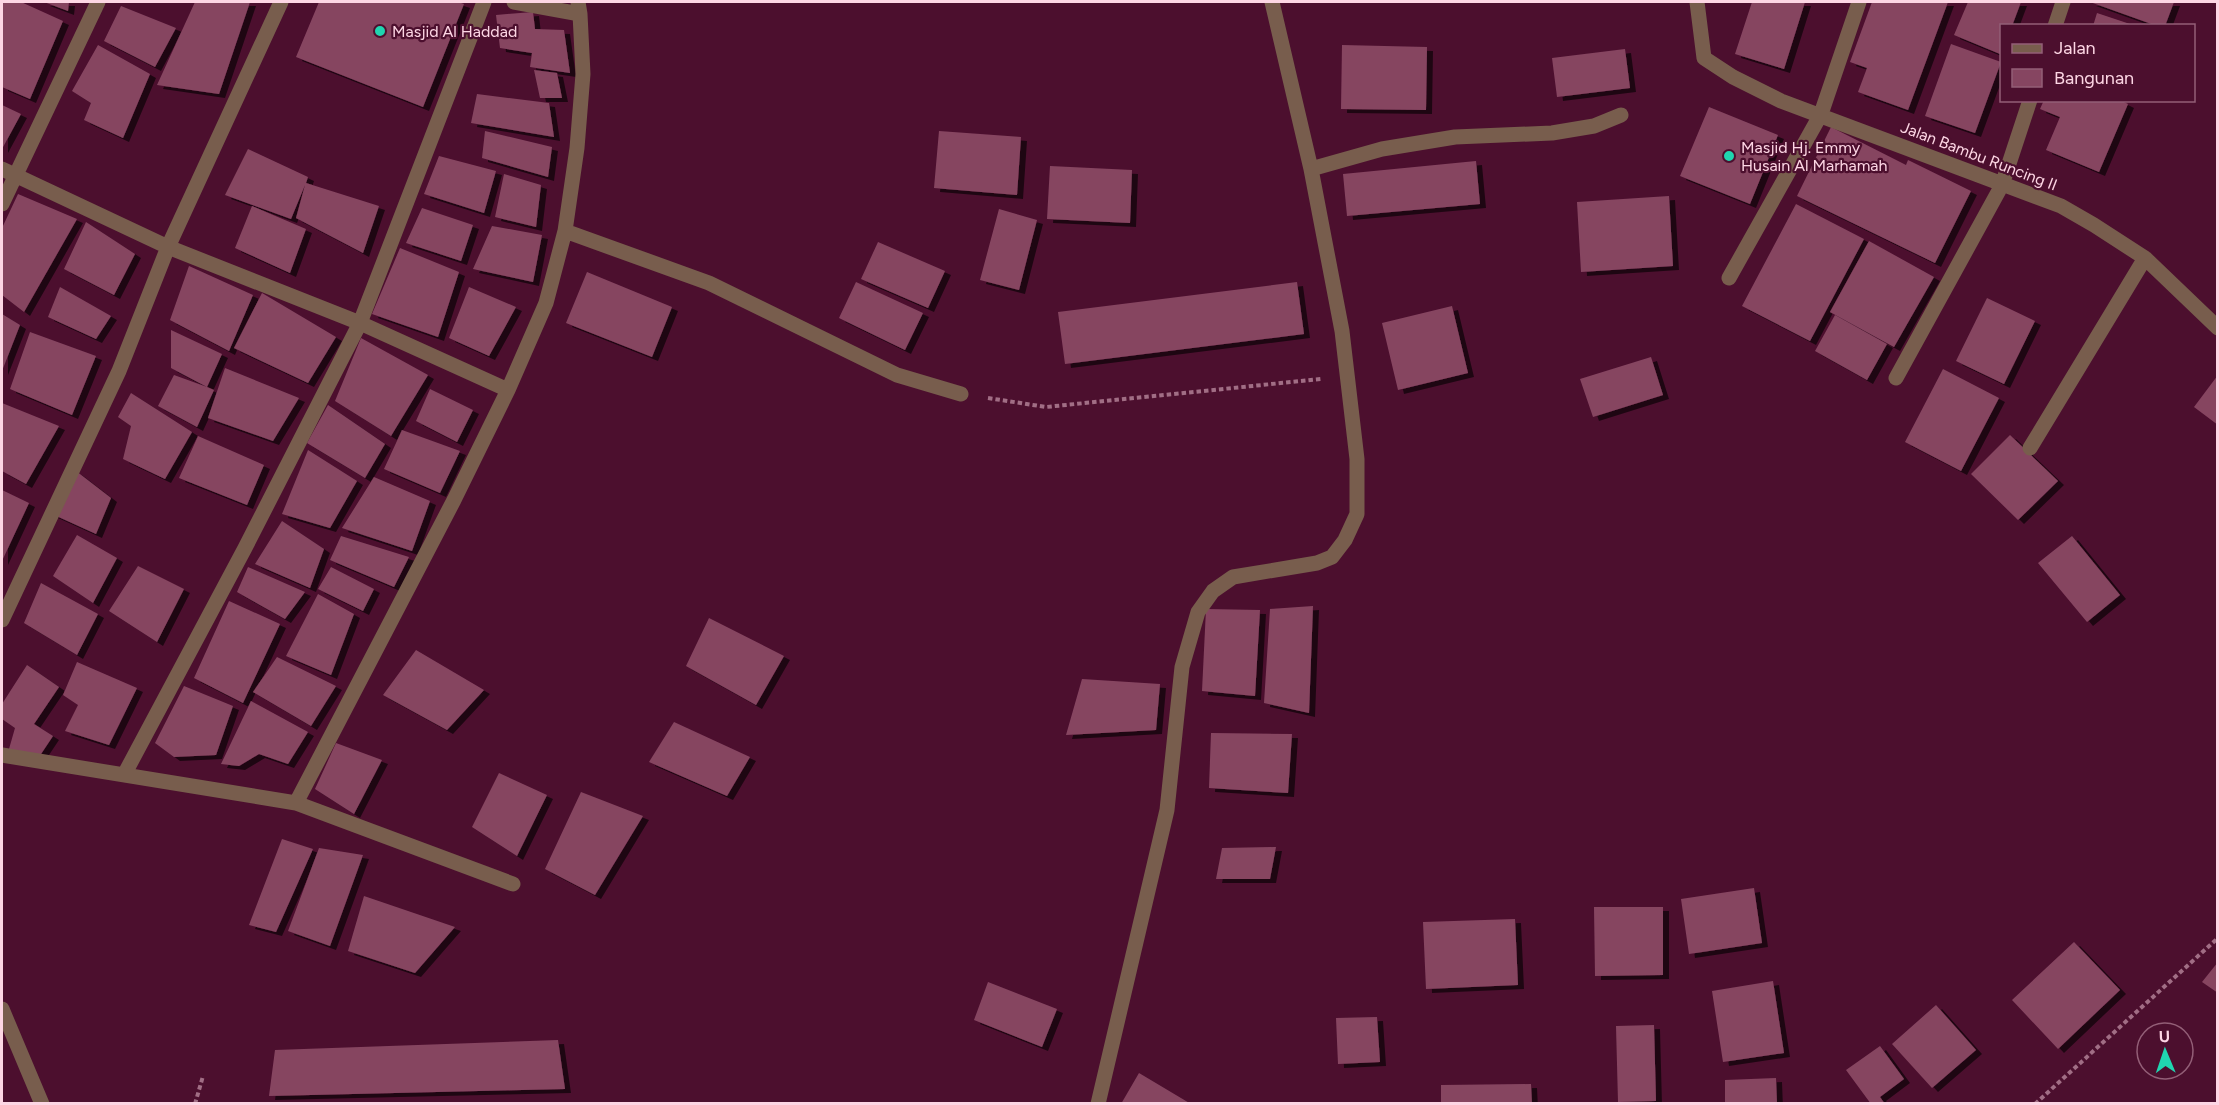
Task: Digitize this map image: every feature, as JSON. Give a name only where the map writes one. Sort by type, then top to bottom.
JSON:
[{"type":"street","points":[[2,204],[9,172],[98,2]]},
{"type":"street","points":[[2,621],[119,371],[168,247],[281,2]]},
{"type":"street","points":[[124,775],[240,558],[360,323],[484,2]]},
{"type":"street","points":[[296,803],[454,500],[508,390],[546,303],[566,231],[577,148],[583,74],[579,8],[514,2]]},
{"type":"street","points":[[1098,1104],[1167,810],[1182,667],[1198,612],[1214,591],[1233,577],[1317,563],[1332,556],[1346,540],[1357,514],[1357,459],[1342,331],[1311,169],[1272,2]]},
{"type":"street","name":"Jalan Bambu Runcing II","points":[[1697,2],[1704,58],[1733,77],[1781,101],[1821,114],[2061,206],[2145,258],[2217,328]]},
{"type":"street","points":[[1729,278],[1821,114],[1859,2]]},
{"type":"street","points":[[2056,24],[2063,2]]},
{"type":"street","points":[[1896,378],[2002,185],[2029,102]]},
{"type":"street","points":[[1311,169],[1382,149],[1455,137],[1552,133],[1594,126],[1620,115]]},
{"type":"street","points":[[9,172],[168,247],[360,323],[508,390]]},
{"type":"street","points":[[566,231],[709,283],[897,375],[961,394]]},
{"type":"street","points":[[2030,448],[2145,258]]},
{"type":"street","points":[[2,755],[296,803],[513,884]]},
{"type":"street","points":[[2,1009],[42,1104]]},
{"type":"path","points":[[961,394],[1046,407],[1348,377]]},
{"type":"path","points":[[2035,1104],[2217,938]]},
{"type":"path","points":[[195,1104],[203,1076]]},
{"type":"building","points":[[2,2],[21,2],[63,21],[30,99],[2,87]]},
{"type":"building","points":[[44,2],[69,2],[68,11]]},
{"type":"building","points":[[195,2],[250,2],[219,94],[157,85]]},
{"type":"building","name":"Masjid Al Haddad","points":[[319,2],[458,2],[464,4],[423,107],[296,57]]},
{"type":"building","points":[[1752,2],[1805,2],[1784,69],[1735,54]]},
{"type":"building","points":[[1872,2],[1948,2],[1908,110],[1858,92],[1867,68],[1850,62]]},
{"type":"building","points":[[1968,2],[2021,2],[2013,24],[2000,24],[2000,54],[1954,35]]},
{"type":"building","points":[[2090,2],[2174,2],[2166,24],[2151,24]]},
{"type":"building","points":[[121,6],[176,28],[155,67],[104,41]]},
{"type":"building","points":[[533,12],[535,29],[564,30],[570,73],[530,67],[532,53],[500,48],[496,15]]},
{"type":"building","points":[[2097,13],[2130,24],[2094,24]]},
{"type":"building","points":[[1951,44],[2000,62],[1975,133],[1925,116]]},
{"type":"building","points":[[98,45],[150,74],[123,138],[84,120],[91,103],[72,91]]},
{"type":"building","points":[[1342,45],[1427,47],[1426,110],[1341,109]]},
{"type":"building","points":[[1625,49],[1630,88],[1557,97],[1552,58]]},
{"type":"building","points":[[534,70],[557,73],[562,98],[540,98]]},
{"type":"building","points":[[477,94],[549,103],[554,137],[471,123]]},
{"type":"building","points":[[2043,102],[2124,102],[2128,104],[2099,172],[2046,150],[2060,117],[2040,109]]},
{"type":"building","points":[[2,105],[21,114],[2,149]]},
{"type":"building","name":"Masjid Hj. Emmy Husain Al Marhamah","points":[[1709,107],[1778,135],[1750,204],[1680,176]]},
{"type":"building","points":[[1831,127],[1906,165],[1908,160],[1971,191],[1935,263],[1797,196]]},
{"type":"building","points":[[485,131],[552,147],[548,177],[482,158]]},
{"type":"building","points":[[939,131],[1021,137],[1017,195],[934,188]]},
{"type":"building","points":[[248,149],[308,177],[306,183],[379,206],[363,253],[296,218],[305,185],[291,219],[225,195]]},
{"type":"building","points":[[439,156],[496,171],[484,213],[424,194]]},
{"type":"building","points":[[1476,161],[1480,204],[1347,216],[1343,174]]},
{"type":"building","points":[[1050,166],[1132,170],[1130,223],[1047,219]]},
{"type":"building","points":[[504,174],[541,185],[536,227],[495,217]]},
{"type":"building","points":[[18,194],[77,219],[24,312],[2,295],[2,228]]},
{"type":"building","points":[[1669,196],[1673,266],[1581,272],[1577,202]]},
{"type":"building","points":[[1796,204],[1864,239],[1810,341],[1742,306]]},
{"type":"building","points":[[252,206],[306,229],[290,273],[235,248]]},
{"type":"building","points":[[422,208],[473,225],[461,261],[406,243]]},
{"type":"building","points":[[999,209],[1037,220],[1019,290],[980,280]]},
{"type":"building","points":[[86,222],[135,254],[114,295],[64,269]]},
{"type":"building","points":[[492,226],[542,235],[533,282],[473,269]]},
{"type":"building","points":[[1869,241],[1934,277],[1894,347],[1830,312]]},
{"type":"building","points":[[878,242],[945,271],[928,308],[861,279]]},
{"type":"building","points":[[400,248],[459,272],[438,337],[372,314]]},
{"type":"building","points":[[189,266],[253,295],[229,351],[170,320]]},
{"type":"building","points":[[587,272],[672,307],[652,357],[566,323]]},
{"type":"building","points":[[856,282],[923,313],[905,350],[839,318]]},
{"type":"building","points":[[1297,282],[1304,334],[1065,364],[1058,312]]},
{"type":"building","points":[[60,287],[111,316],[96,339],[48,317]]},
{"type":"building","points":[[469,287],[516,307],[489,356],[449,338]]},
{"type":"building","points":[[262,293],[336,337],[308,383],[234,348]]},
{"type":"building","points":[[1987,298],[2035,321],[2004,384],[1956,361]]},
{"type":"building","points":[[1452,306],[1468,373],[1398,390],[1382,323]]},
{"type":"building","points":[[2,314],[20,325],[2,371]]},
{"type":"building","points":[[1835,315],[1887,344],[1867,380],[1815,351]]},
{"type":"building","points":[[171,330],[222,354],[207,387],[171,368]]},
{"type":"building","points":[[30,332],[96,356],[72,415],[10,389]]},
{"type":"building","points":[[361,338],[428,375],[391,436],[335,401]]},
{"type":"building","points":[[1651,357],[1663,395],[1593,417],[1580,379]]},
{"type":"building","points":[[225,368],[299,398],[273,441],[208,418]]},
{"type":"building","points":[[1943,369],[1999,398],[1961,471],[1905,442]]},
{"type":"building","points":[[174,375],[214,390],[197,427],[158,406]]},
{"type":"building","points":[[2218,375],[2218,425],[2194,407]]},
{"type":"building","points":[[430,389],[473,410],[457,442],[416,421]]},
{"type":"building","points":[[131,393],[192,432],[165,479],[123,459],[131,426],[118,417]]},
{"type":"building","points":[[2,403],[59,426],[26,484],[2,471]]},
{"type":"building","points":[[328,405],[385,444],[365,478],[307,443]]},
{"type":"building","points":[[402,430],[460,451],[440,493],[384,469]]},
{"type":"building","points":[[2010,435],[2058,481],[2018,520],[1971,474]]},
{"type":"building","points":[[198,436],[264,465],[247,505],[179,478]]},
{"type":"building","points":[[308,450],[357,481],[330,528],[282,514]]},
{"type":"building","points":[[76,471],[111,498],[96,534],[52,514]]},
{"type":"building","points":[[374,477],[430,501],[412,551],[342,528]]},
{"type":"building","points":[[2,490],[29,503],[2,561]]},
{"type":"building","points":[[282,521],[324,549],[310,588],[255,564]]},
{"type":"building","points":[[77,535],[117,558],[93,603],[53,576]]},
{"type":"building","points":[[341,536],[409,557],[394,587],[330,560]]},
{"type":"building","points":[[2072,536],[2120,595],[2087,622],[2038,563]]},
{"type":"building","points":[[138,566],[184,589],[157,642],[109,611]]},
{"type":"building","points":[[248,567],[305,592],[285,619],[237,592]]},
{"type":"building","points":[[331,567],[374,589],[363,611],[318,589]]},
{"type":"building","points":[[41,583],[98,614],[77,655],[24,623]]},
{"type":"building","points":[[318,594],[354,614],[331,675],[286,656]]},
{"type":"building","points":[[229,601],[280,624],[243,703],[194,678]]},
{"type":"building","points":[[1313,606],[1309,713],[1264,703],[1270,609]]},
{"type":"building","points":[[1206,609],[1260,610],[1255,696],[1202,691]]},
{"type":"building","points":[[709,618],[784,656],[756,705],[686,666]]},
{"type":"building","points":[[416,650],[484,690],[447,730],[383,695]]},
{"type":"building","points":[[277,657],[336,686],[311,726],[253,692]]},
{"type":"building","points":[[77,662],[137,688],[109,745],[65,731],[78,705],[63,695]]},
{"type":"building","points":[[27,665],[59,687],[34,724],[53,736],[39,757],[9,749],[15,728],[2,719],[2,704]]},
{"type":"building","points":[[1082,679],[1160,684],[1156,730],[1066,735]]},
{"type":"building","points":[[184,686],[233,706],[216,755],[174,757],[155,743]]},
{"type":"building","points":[[251,701],[308,732],[288,764],[259,754],[239,766],[221,764]]},
{"type":"building","points":[[674,722],[750,757],[727,796],[649,762]]},
{"type":"building","points":[[1211,733],[1292,734],[1288,793],[1209,788]]},
{"type":"building","points":[[336,743],[382,760],[354,814],[315,789]]},
{"type":"building","points":[[499,773],[547,795],[517,856],[472,827]]},
{"type":"building","points":[[581,792],[643,816],[595,895],[545,869]]},
{"type":"building","points":[[282,839],[313,849],[276,932],[249,925]]},
{"type":"building","points":[[1276,847],[1270,879],[1216,879],[1222,848]]},
{"type":"building","points":[[319,848],[363,855],[330,946],[288,931]]},
{"type":"building","points":[[1754,888],[1762,943],[1689,954],[1681,899]]},
{"type":"building","points":[[364,896],[455,927],[415,973],[348,951]]},
{"type":"building","points":[[1594,907],[1663,907],[1663,975],[1595,976]]},
{"type":"building","points":[[1515,919],[1518,985],[1426,989],[1423,922]]},
{"type":"building","points":[[2074,942],[2120,990],[2058,1049],[2012,1000]]},
{"type":"building","points":[[2218,962],[2218,993],[2202,982]]},
{"type":"building","points":[[1773,981],[1784,1053],[1723,1062],[1712,991]]},
{"type":"building","points":[[988,982],[1057,1009],[1042,1047],[974,1020]]},
{"type":"building","points":[[1936,1005],[1976,1050],[1932,1088],[1892,1044]]},
{"type":"building","points":[[1377,1017],[1380,1062],[1338,1064],[1336,1018]]},
{"type":"building","points":[[1654,1025],[1656,1101],[1618,1102],[1616,1026]]},
{"type":"building","points":[[558,1040],[565,1089],[269,1096],[275,1050]]},
{"type":"building","points":[[1880,1046],[1904,1079],[1880,1097],[1885,1104],[1871,1104],[1846,1070]]},
{"type":"building","points":[[1139,1073],[1191,1104],[1121,1104]]},
{"type":"building","points":[[1776,1078],[1777,1104],[1725,1104],[1725,1080]]},
{"type":"building","points":[[1531,1084],[1532,1104],[1441,1104],[1441,1085]]},
{"type":"place","name":"Masjid Al Haddad","points":[[380,31]]},
{"type":"place","name":"Masjid Hj. Emmy Husain Al Marhamah","points":[[1729,156]]}]
